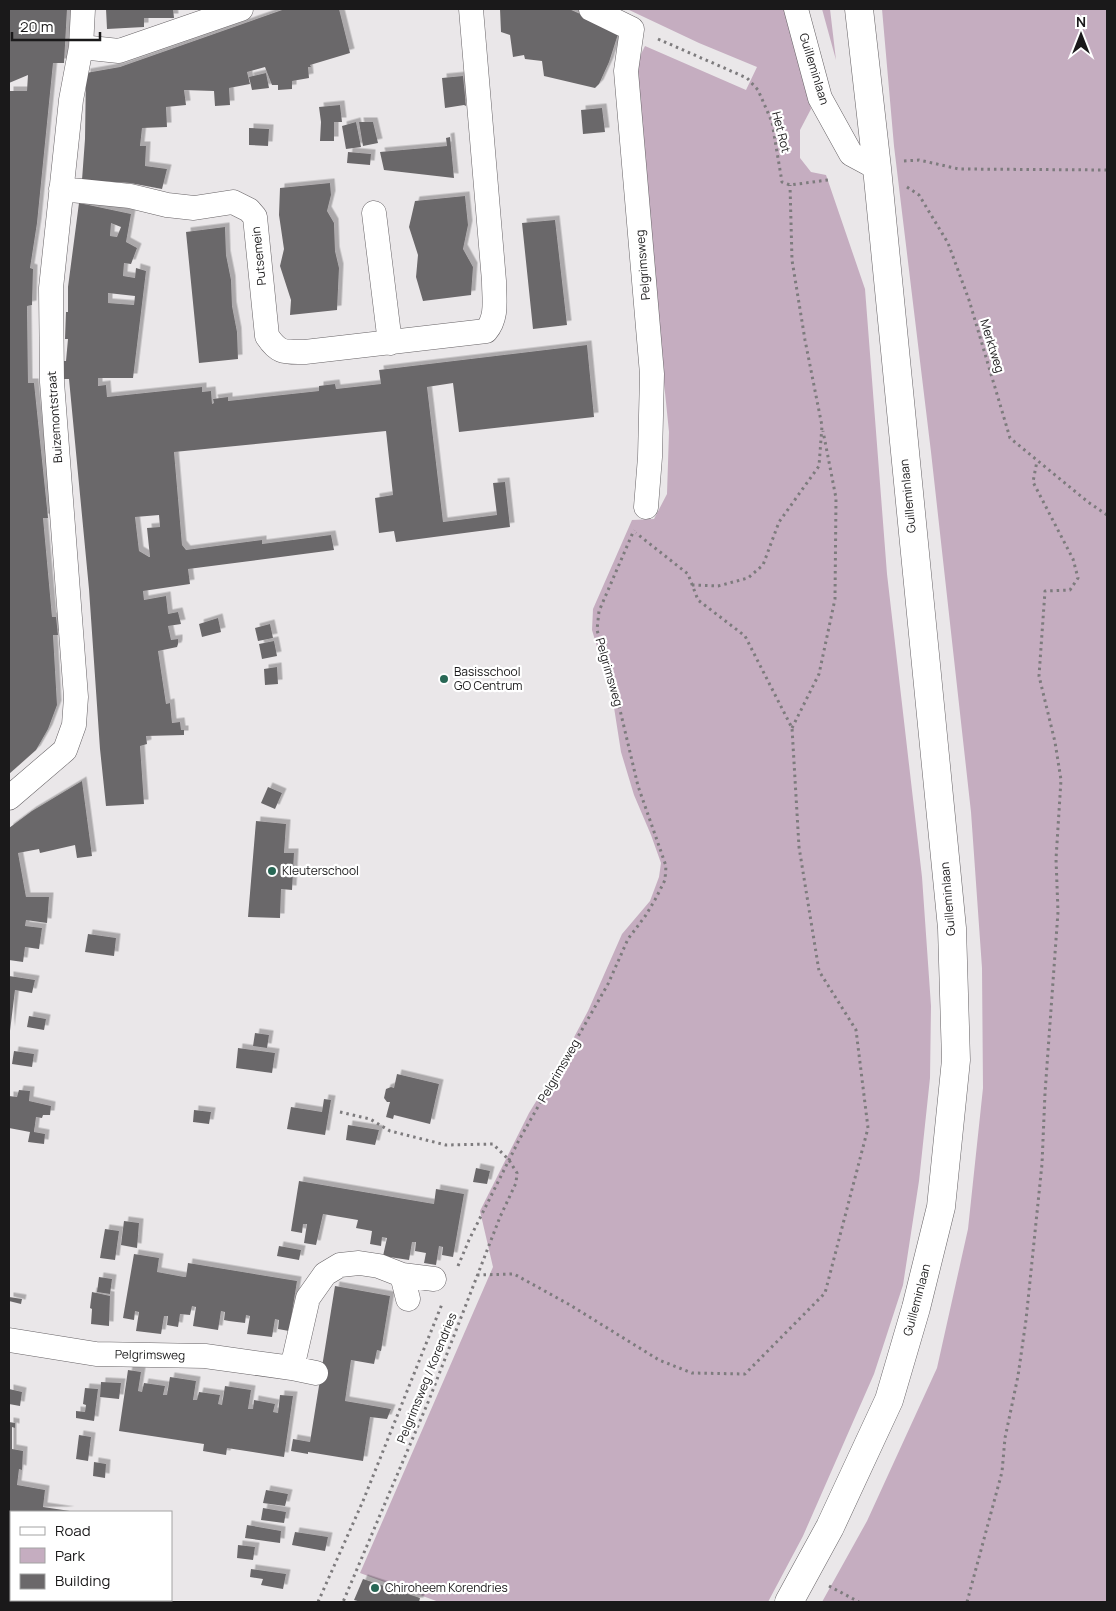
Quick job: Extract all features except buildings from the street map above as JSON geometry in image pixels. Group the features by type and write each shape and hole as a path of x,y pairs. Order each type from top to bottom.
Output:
{"main road":[{"name":"Guilleminlaan","path":"789,1602 830,1527 889,1400 916,1308 941,1207 956,1060 952,928 887,165 859,9"}],"street":[{"name":"Buizemontstraat","path":"9,798 65,750 74,725 76,697 52,382 51,288 71,100 81,47 83,9"},
{"path":"81,47 119,51 241,9"},
{"name":"Putsemein","path":"61,189 130,196 194,208 233,202 248,210 255,217 267,336 275,348 284,352 305,352 486,331 491,325 495,312 494,281 471,9"},
{"name":"Pelgrimsweg","path":"591,9 632,29 626,71 652,374 650,457 646,507"},
{"name":"Guilleminlaan","path":"796,9 820,98 850,154 887,165"},
{"path":"374,213 390,343"},
{"path":"292,1368 308,1298 325,1274 340,1265 359,1263 380,1266 402,1275 444,1285"},
{"path":"402,1275 408,1299"},
{"name":"Pelgrimsweg","path":"9,1340 96,1354 205,1356 316,1373"}],"path":[{"name":"Het Rot","path":"662,40 747,78 758,90 772,122 782,182 790,185"},
{"path":"887,165 919,160 959,169 1107,170"},
{"name":"Merktweg","path":"887,165 919,195 948,243 969,300 1010,438 1088,502 1107,515"},
{"path":"792,728 819,674 835,599 836,498 805,340 792,260 790,185 828,180"},
{"path":"692,585 718,586 748,578 763,565 779,522 819,466 822,426"},
{"path":"967,1602 1002,1472 1004,1438 1018,1376 1026,1320 1042,1164 1045,1093 1058,912 1056,859 1061,780 1055,742 1039,676 1042,614 1045,591 1070,590 1078,578 1073,559 1033,482 1037,461"},
{"name":"Pelgrimsweg","path":"318,1602 363,1501 444,1285 469,1240 519,1140 608,984 628,940 646,915 665,880 666,866 638,786 616,693 597,630 599,611 646,507"},
{"path":"477,1275 514,1274 570,1305 659,1360 692,1373 745,1374 825,1293 868,1128 856,1030 819,972 799,847 792,728 746,636 698,600 688,574 634,532"},
{"path":"340,1112 370,1119 390,1131 446,1146 493,1144 509,1160"},
{"name":"Pelgrimsweg / Korendries","path":"343,1602 429,1400 500,1217 516,1183 517,1173 509,1160"}],"green space":[{"path":"627,9 785,9 796,43 811,109 800,130 800,158 811,172 826,175 865,289 887,574 922,877 931,1006 930,1078 919,1181 903,1285 874,1374 803,1536 768,1602 439,1602 360,1573 493,1267 480,1211 529,1113 564,1056 588,1011 622,934 650,901 659,877 661,863 634,795 621,752 613,701 592,630 593,609 632,520 654,519 667,494 669,432 635,96 636,64 645,46 746,90 757,67 699,43"},
{"path":"822,9 830,9 836,60"},
{"path":"882,9 1107,9 1107,1602 822,1602 867,1521 937,1368 968,1229 983,1088 982,968 971,812 931,452 894,146"}],"place":[{"name":"Basisschool GO Centrum","path":"444,679"},
{"name":"Kleuterschool","path":"272,871"},
{"name":"Chiroheem Korendries","path":"375,1588"}]}
